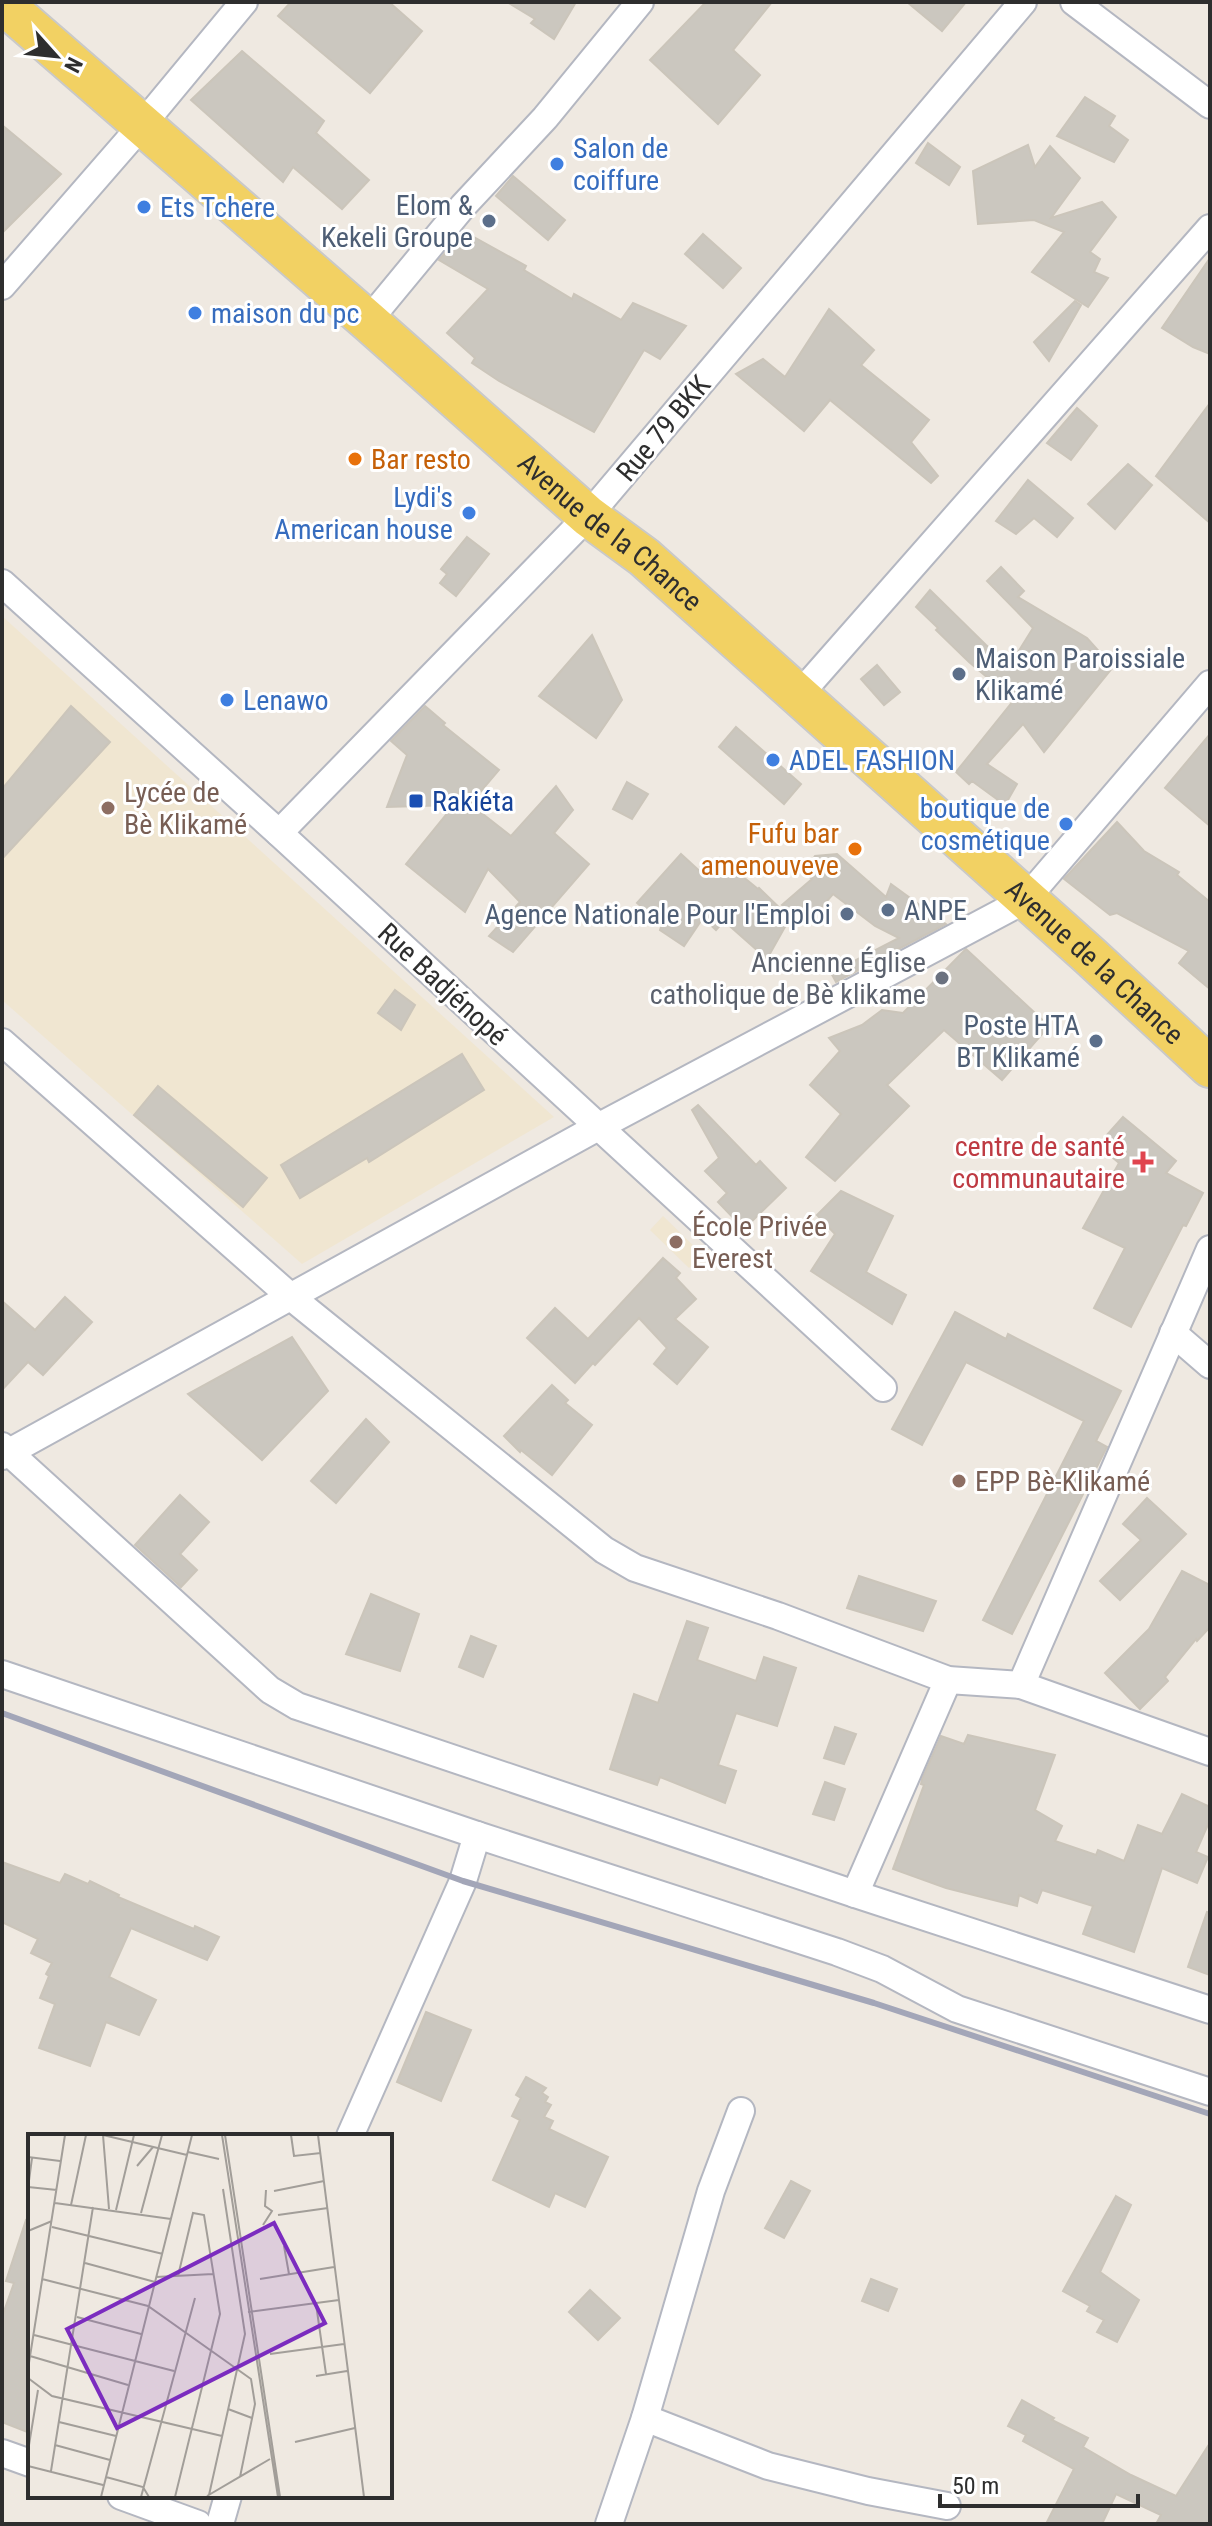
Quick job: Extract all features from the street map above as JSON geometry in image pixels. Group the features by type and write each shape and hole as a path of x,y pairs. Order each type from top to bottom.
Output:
{"main road":[{"name":"Avenue de la Chance","path":"2,3 588,516 644,557 1210,1067"}],"street":[{"path":"2,286 244,2"},
{"path":"368,321 463,206 545,118 640,2"},
{"name":"Rue 79 BKK","path":"279,833 588,516 1023,2"},
{"path":"1074,2 1210,105"},
{"path":"799,695 1210,228"},
{"name":"Rue Badjénopé","path":"2,583 883,1388"},
{"path":"1210,684 1025,900 598,1127 5,1451 259,1680 284,1699 855,1894 1210,2010"},
{"path":"2,1042 291,1297 620,1560 948,1680 1021,1685 1210,1752"},
{"path":"1021,1685 1210,1249"},
{"path":"1173,1333 1210,1365"},
{"path":"2,1674 477,1835 837,1952 882,1969 957,2009 1210,2092"},
{"path":"855,1894 948,1680"},
{"path":"351,2134 463,1881 477,1835"},
{"path":"609,2524 645,2418 711,2191 741,2111"},
{"path":"645,2418 768,2466 868,2491 947,2506"},
{"path":"2,2453 28,2462"},
{"path":"126,2498 198,2524"},
{"path":"220,2524 227,2498"}],"shaded area":[{"name":"Lycée de Bè Klikamé","path":"2,616 554,1117 302,1264 2,1000"},
{"name":"École Privée Everest","path":"663,1216 702,1254 689,1268 650,1230"}],"building":[{"path":"291,2 389,2 422,31 370,93 278,16"},
{"path":"507,2 576,2 554,39 531,23 535,19"},
{"path":"706,2 772,2 733,50 760,75 718,124 650,60"},
{"path":"907,2 966,2 942,31"},
{"path":"242,51 324,121 316,133 369,180 342,209 293,167 283,182 191,100"},
{"path":"1085,97 1115,116 1109,126 1128,140 1114,162 1057,136"},
{"path":"2,125 61,174 2,233"},
{"path":"928,143 960,167 949,185 916,163"},
{"path":"1028,145 1035,167 1050,146 1080,178 1051,218 1102,202 1116,217 1090,252 1100,259 1094,272 1108,278 1088,307 1032,272 1064,232 1034,220 978,224 973,171"},
{"path":"513,176 565,220 548,240 496,196"},
{"path":"463,231 526,266 524,270 572,299 574,294 621,320 633,303 686,326 660,359 644,350 594,432 472,363 475,358 447,333 488,289 439,260"},
{"path":"703,234 741,268 723,288 685,254"},
{"path":"1210,258 1210,354 1162,328"},
{"path":"1075,301 1081,305 1049,361 1034,342"},
{"path":"829,309 874,350 861,365 929,420 911,442 938,476 931,483 830,400 804,431 736,374 763,359 785,377"},
{"path":"1210,403 1210,523 1156,476"},
{"path":"1077,408 1097,426 1071,460 1047,443"},
{"path":"1128,464 1152,485 1115,529 1088,504"},
{"path":"1028,480 1073,518 1057,537 1034,518 1016,534 996,521"},
{"path":"467,537 489,554 456,596 440,583 447,574 441,569"},
{"path":"1001,567 1024,591 1018,597 1087,638 1113,667 1044,752 1023,724 987,764 1017,784 1005,805 972,781 969,784 956,772 1014,700 969,662 916,607 930,590 1010,665 1033,628 987,581"},
{"path":"592,635 622,700 596,738 539,696"},
{"path":"877,665 900,692 884,705 861,679"},
{"path":"71,706 110,742 2,859 2,789"},
{"path":"425,706 445,723 443,725 499,770 470,804 511,836 556,786 573,810 554,833 589,864 513,952 489,936 520,902 488,869 465,912 406,864 454,805 387,807 407,755 391,741"},
{"path":"736,727 801,784 784,804 719,747"},
{"path":"1210,734 1210,826 1165,788"},
{"path":"627,782 648,794 632,819 613,809"},
{"path":"1117,822 1144,851 1179,872 1177,875 1210,902 1210,989 1179,963 1189,951 1117,913 1110,915 1064,879"},
{"path":"681,854 705,876 720,858 759,888 790,918 767,959 724,921 716,930 703,918 684,946 660,930 662,924 637,903"},
{"path":"837,854 886,897 891,884 946,924 836,982 831,973 899,938 875,926 833,894 807,924 782,905 812,879 804,872 815,856"},
{"path":"966,949 1049,1026 1002,1080 944,1030 887,1085 909,1106 835,1181 806,1157 841,1114 810,1085 840,1051 829,1038 862,1025 882,1010 903,1013"},
{"path":"395,990 415,1005 401,1030 378,1013"},
{"path":"462,1054 484,1090 369,1162 367,1158 300,1198 281,1165"},
{"path":"158,1086 267,1178 243,1207 134,1115"},
{"path":"698,1105 756,1165 760,1161 786,1188 744,1229 718,1202 727,1193 705,1171 719,1158 692,1110"},
{"path":"1123,1117 1176,1161 1166,1173 1203,1193 1186,1226 1183,1225 1131,1327 1094,1308 1125,1248 1083,1228 1119,1163 1098,1145"},
{"path":"841,1191 893,1216 866,1272 906,1295 892,1324 811,1271 835,1234 817,1215"},
{"path":"663,1258 680,1273 676,1278 696,1299 675,1319 708,1347 677,1384 654,1364 667,1348 639,1318 575,1383 527,1338 555,1308 588,1339"},
{"path":"65,1297 92,1322 43,1375 28,1362 2,1390 2,1301 35,1330"},
{"path":"955,1312 1006,1339 1008,1334 1121,1391 1096,1441 1107,1447 1012,1634 983,1620 1084,1421 966,1362 922,1445 892,1429"},
{"path":"292,1337 328,1391 262,1460 188,1394"},
{"path":"552,1385 568,1400 565,1403 592,1425 552,1475 504,1436"},
{"path":"366,1419 389,1442 336,1503 311,1481"},
{"path":"180,1495 209,1522 180,1554 197,1570 181,1587 135,1545"},
{"path":"1147,1498 1186,1534 1120,1600 1100,1581 1141,1540 1123,1524"},
{"path":"1182,1571 1210,1585 1210,1627 1165,1677 1168,1681 1140,1709 1105,1673 1149,1629"},
{"path":"859,1576 936,1601 923,1631 847,1608"},
{"path":"371,1594 419,1614 400,1671 346,1654"},
{"path":"687,1621 708,1628 697,1660 756,1681 764,1657 796,1668 777,1726 736,1713 718,1765 736,1771 725,1803 660,1777 657,1785 610,1769 634,1694 658,1703"},
{"path":"471,1636 496,1646 483,1677 459,1667"},
{"path":"835,1727 856,1734 844,1764 824,1758"},
{"path":"968,1735 1055,1755 1035,1810 1062,1826 1055,1841 1096,1855 1098,1850 1124,1861 1138,1825 1162,1834 1182,1794 1210,1807 1210,1820 1196,1852 1208,1857 1197,1883 1162,1868 1134,1952 1083,1934 1093,1906 1042,1890 1037,1903 1019,1895 1017,1906 946,1888 893,1869 924,1785 921,1784 922,1779 941,1736 964,1744"},
{"path":"825,1782 845,1789 834,1820 813,1814"},
{"path":"2,1862 60,1883 65,1874 88,1884 90,1881 118,1897 219,1937 207,1960 131,1928 109,1977 156,2000 139,2035 106,2022 90,2066 39,2048 55,2004 40,1998 52,1963 31,1953 38,1939 2,1922"},
{"path":"1207,1912 1210,1913 1210,1975 1188,1967"},
{"path":"426,2012 471,2030 441,2101 397,2082"},
{"path":"526,2077 546,2088 542,2093 548,2097 545,2102 551,2105 544,2117 553,2121 549,2129 608,2157 585,2207 555,2193 549,2207 493,2180 520,2120 512,2116 521,2098 516,2095"},
{"path":"791,2181 810,2191 784,2238 765,2228"},
{"path":"1116,2196 1131,2205 1100,2272 1139,2300 1117,2342 1097,2332 1104,2320 1087,2311 1090,2306 1063,2291"},
{"path":"28,2220 28,2432 2,2422 2,2317 14,2283 6,2281"},
{"path":"871,2279 897,2289 888,2311 862,2301"},
{"path":"590,2290 620,2318 598,2340 569,2312"},
{"path":"1022,2400 1088,2438 1083,2447 1176,2496 1210,2443 1210,2524 1156,2524 1161,2515 1116,2494 1102,2524 1046,2524 1074,2469 1023,2441 1026,2435 1008,2426"}],"railway":[{"path":"2,1713 463,1881 874,2003 1210,2114"}],"place":[{"name":"Salon de coiffure","path":"557,164"},
{"name":"Ets Tchere","path":"144,207"},
{"name":"Elom & Kekeli Groupe","path":"489,221"},
{"name":"maison du pc","path":"195,313"},
{"name":"Bar resto","path":"355,459"},
{"name":"Lydi's American house","path":"469,513"},
{"name":"Maison Paroissiale Klikamé","path":"959,674"},
{"name":"Lenawo","path":"227,700"},
{"name":"ADEL FASHION","path":"773,760"},
{"name":"Rakiéta","path":"416,801"},
{"name":"Lycée de Bè Klikamé","path":"108,808"},
{"name":"boutique de cosmétique","path":"1066,824"},
{"name":"Fufu bar amenouveve","path":"855,849"},
{"name":"ANPE","path":"888,910"},
{"name":"Agence Nationale Pour l'Emploi","path":"847,914"},
{"name":"Ancienne Église catholique de Bè klikame","path":"942,978"},
{"name":"Poste HTA BT Klikamé","path":"1096,1041"},
{"name":"centre de santé communautaire","path":"1143,1162"},
{"name":"École Privée Everest","path":"676,1242"},
{"name":"EPP Bè-Klikamé","path":"959,1481"}]}
